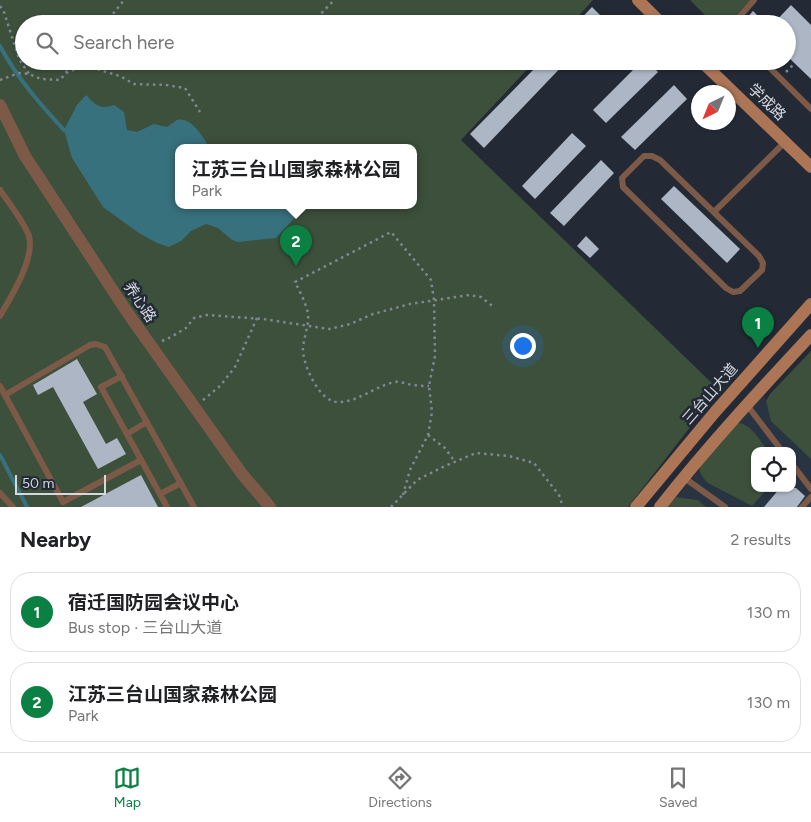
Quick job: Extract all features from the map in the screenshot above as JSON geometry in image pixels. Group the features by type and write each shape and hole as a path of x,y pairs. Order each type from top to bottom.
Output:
{"main road":[{"path":"638,0 653,15"},
{"name":"学成路","path":"710,70 811,167"},
{"name":"三台山大道","path":"636,507 715,412 811,304"},
{"path":"660,507 683,477 811,335"}],"street":[{"name":"养心路","path":"0,106 25,156 126,312 242,474 270,507"}],"lane":[{"path":"741,15 754,0"},
{"path":"772,70 811,108"},
{"path":"714,212 785,142"},
{"path":"644,156 652,156 660,160 714,212 759,256 763,263 762,270 740,291 733,292 726,288 629,194 623,187 622,178 644,156"},
{"path":"0,190 24,227 30,246 25,267 0,316"},
{"path":"5,395 90,345 96,344 105,347 194,507"},
{"path":"122,376 101,386 167,507"},
{"path":"0,386 63,502 141,460"},
{"path":"747,405 779,447"},
{"path":"127,434 147,422"},
{"path":"796,469 811,489"},
{"path":"683,477 725,507"},
{"path":"160,494 181,483"},
{"path":"0,493 13,507"},
{"path":"802,507 811,497"}],"path":[{"path":"112,15 124,0"},
{"path":"320,15 334,0"},
{"path":"0,6 4,12 15,46"},
{"path":"26,70 29,74"},
{"path":"0,80 19,73 29,74 41,79 60,80 68,70"},
{"path":"66,73 74,70"},
{"path":"100,70 120,76 134,84 166,85 185,88 200,112"},
{"path":"403,495 410,470 428,435 432,412 429,386 436,356 434,300 430,280 391,232 294,282 303,298 308,313 308,326 302,350 307,369 323,396 334,402 349,402 383,386 397,382 429,386"},
{"path":"150,345 171,337 186,328 194,318 207,316 258,318 329,329 410,304 469,295 481,297 495,308"},
{"path":"194,407 220,386 235,367 258,318"},
{"path":"428,435 445,448 455,462"},
{"path":"391,507 418,480 476,453 509,456 534,463 559,495 563,507"}],"shaded area":[{"path":"764,394 771,421 811,442 811,507 706,507 698,500 676,497"}],"green space":[{"path":"0,0 593,0 579,15 15,15 15,70 527,70 461,140 719,390 628,507 0,507"},
{"path":"690,0 750,0 736,15 705,15"},
{"path":"811,351 811,459 771,421 766,401 770,394"},
{"path":"734,424 744,424 752,430 765,447 751,447 751,492 764,492 752,506 708,483 700,470 699,464"},
{"path":"676,497 698,500 706,507 667,507"}],"water":[{"path":"86,95 98,106 114,105 124,112 127,130 137,132 154,124 167,127 177,120 187,121 196,128 207,144 175,144 175,209 301,209 300,212 276,238 238,242 232,240 218,228 206,224 191,231 181,241 169,247 157,243 139,233 103,207 72,158 64,130 77,105"}],"building":[{"path":"791,5 811,25 811,79 796,65 796,15 782,15"},
{"path":"592,7 600,15 584,15"},
{"path":"533,70 558,70 484,148 470,134"},
{"path":"633,70 656,70 658,72 606,123 593,110"},
{"path":"674,85 687,99 635,150 621,137"},
{"path":"572,133 586,146 535,199 522,186"},
{"path":"601,160 614,173 564,226 550,213"},
{"path":"674,186 740,249 727,263 661,199"},
{"path":"586,236 599,249 590,258 577,246"},
{"path":"77,359 97,394 83,402 106,444 117,438 126,454 98,469 53,387 38,395 33,385"},
{"path":"141,475 158,507 81,507"},
{"path":"796,488 805,496 797,507 764,507 777,492 796,492"}],"waterway":[{"path":"0,46 21,80 64,130"},
{"path":"0,455 27,507"}],"place":[{"name":"江苏三台山国家森林公园","path":"296,266"},
{"name":"宿迁国防园会议中心","path":"758,348"}]}
